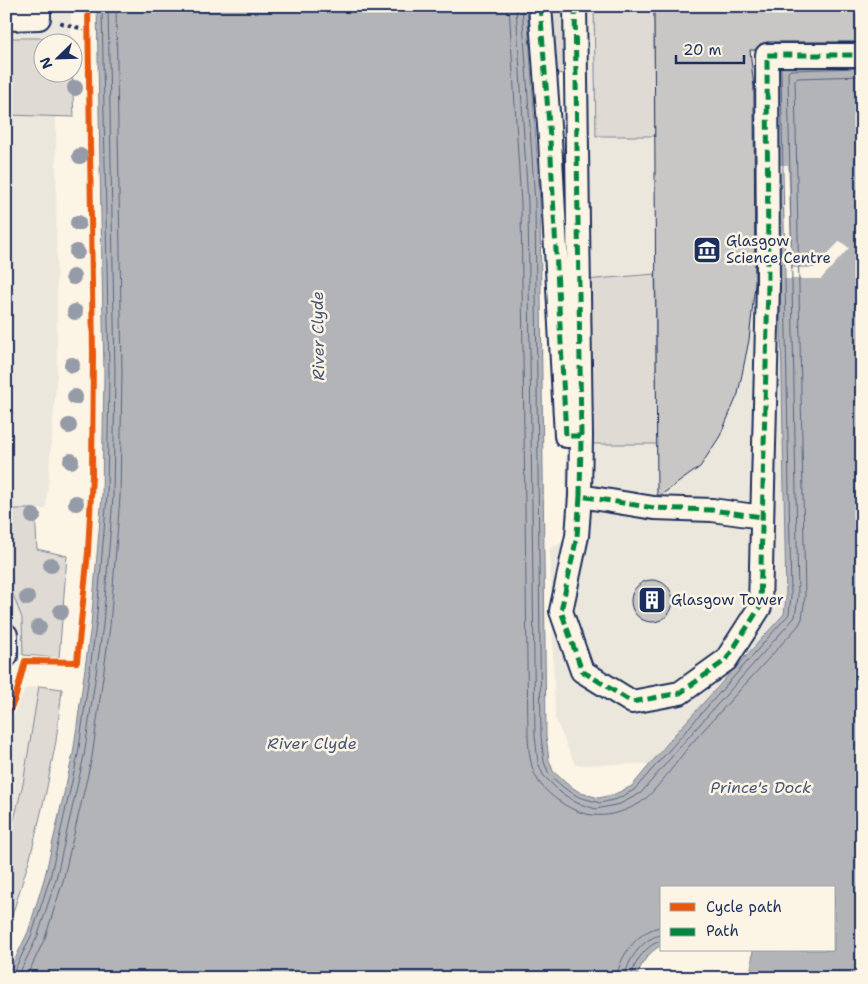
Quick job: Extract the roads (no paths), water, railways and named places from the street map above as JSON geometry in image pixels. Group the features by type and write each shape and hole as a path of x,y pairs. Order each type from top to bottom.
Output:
{"street":[{"path":"540,6 550,140 566,436 581,436"},
{"path":"575,6 581,436 580,496 577,536 561,611 582,671 632,702 680,694 726,660 760,607 768,284 767,55 862,55"},
{"path":"6,19 39,12"},
{"path":"580,496 654,508 712,510 762,517"},
{"path":"6,635 6,656"}],"water":[{"name":"River Clyde","path":"97,6 527,6 540,203 546,736 549,760 553,771 567,784 581,793 599,798 615,794 632,786 676,733 784,614 786,598 776,60 862,57 862,978 750,978 753,952 836,952 836,886 660,886 660,946 646,959 636,978 6,978 28,932 45,876 73,754 91,625 102,496 104,373"}],"place":[{"name":"Glasgow Science Centre","path":"707,250"},
{"name":"Glasgow Tower","path":"652,600"}],"water label":[{"name":"Prince's Dock","path":"761,787"}]}
